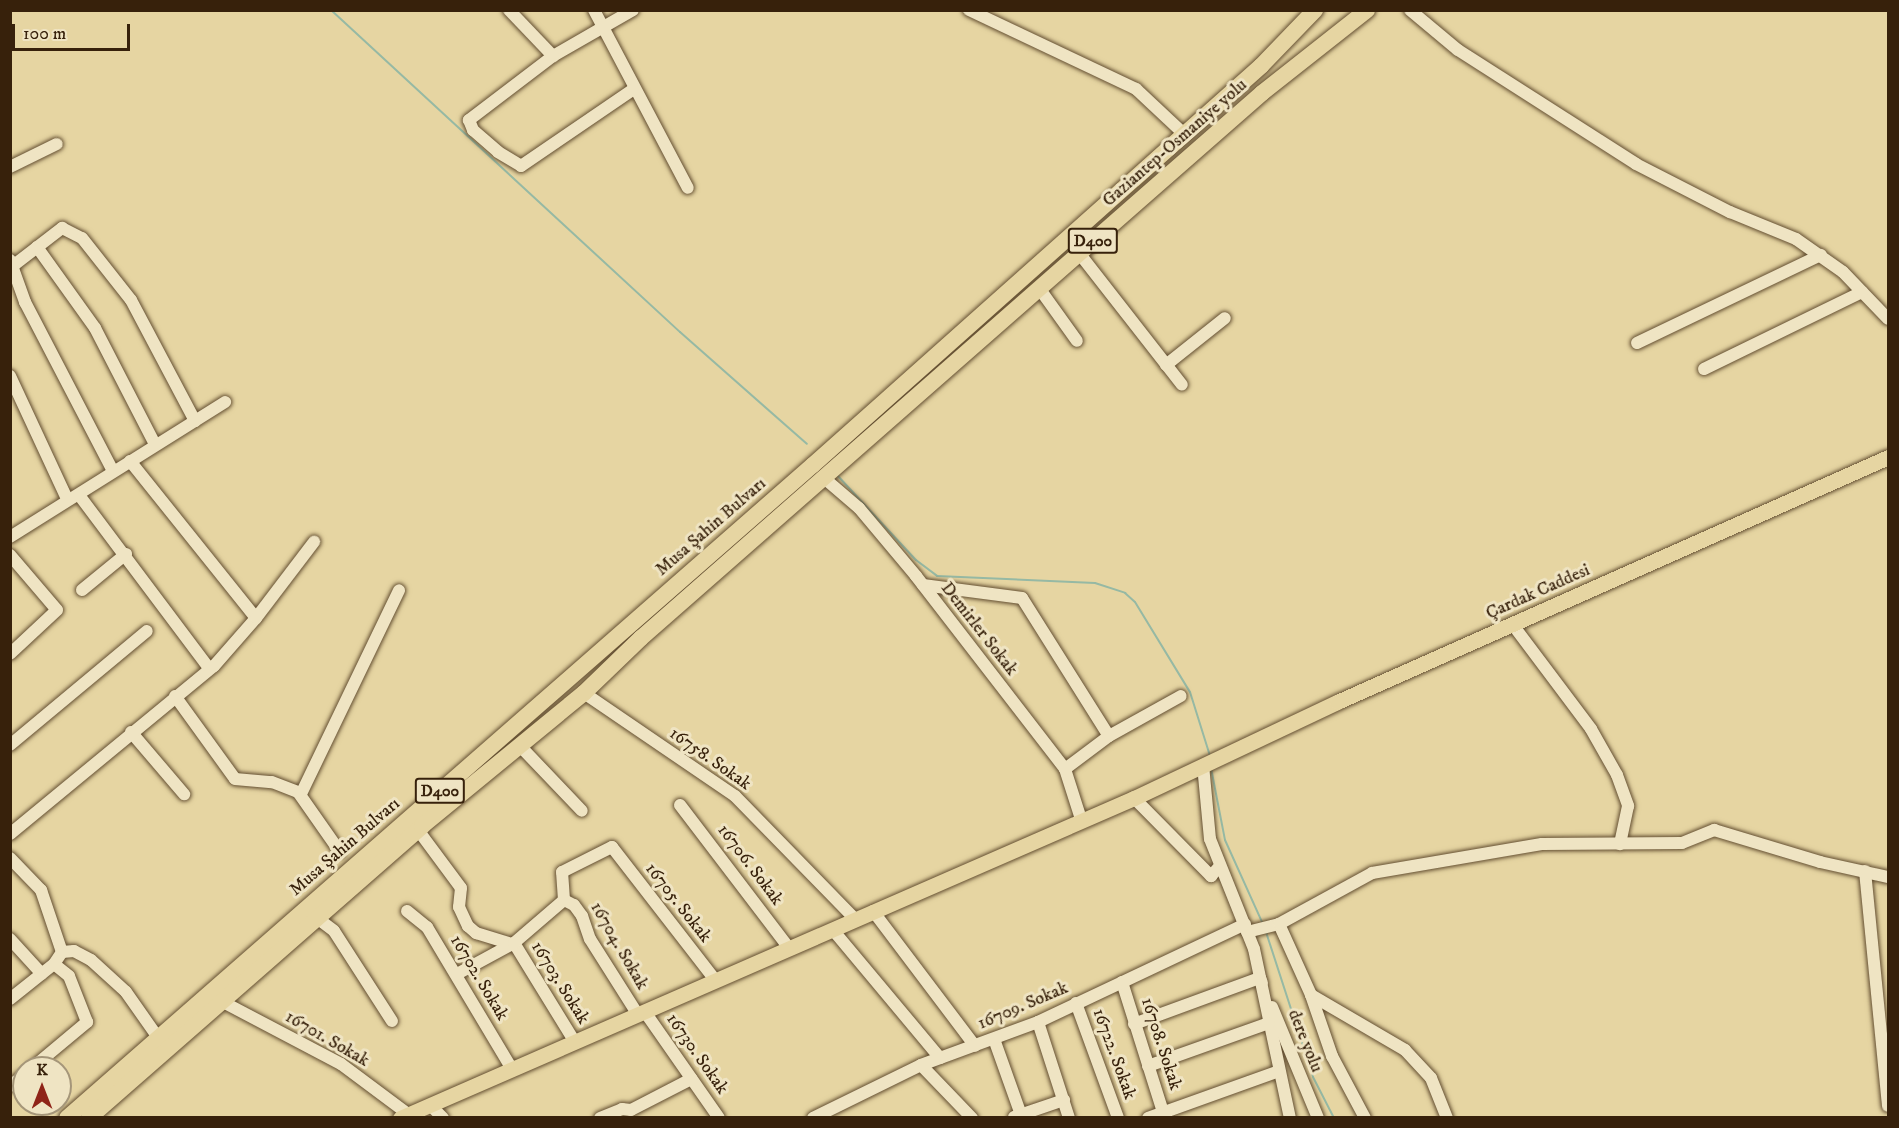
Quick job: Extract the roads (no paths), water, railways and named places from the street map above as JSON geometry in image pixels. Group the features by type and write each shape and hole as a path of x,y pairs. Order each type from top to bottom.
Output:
{"highway":[{"name":"Gaziantep-Osmaniye yolu","path":"819,471 1183,133 1261,66 1315,10"},
{"name":"Gaziantep-Osmaniye yolu","path":"819,471 1039,288 1262,93 1366,11"},
{"name":"Musa Şahin Bulvarı","path":"89,1118 418,830 584,693 819,471"},
{"name":"Musa Şahin Bulvarı","path":"67,1118 819,471"},
{"path":"92,1097 107,1076 154,1043"}],"main road":[{"name":"Çardak Caddesi","path":"404,1116 833,930 1081,819 1134,798 1235,749 1888,457"}],"street":[{"path":"509,10 553,56"},
{"path":"594,10 688,188"},
{"path":"633,10 553,56 469,120 473,130 511,163 521,166 535,160 634,89"},
{"path":"969,10 1136,89 1183,133"},
{"path":"1410,10 1458,50 1636,164 1730,212 1796,239 1821,255 1888,319"},
{"path":"10,167 57,144"},
{"path":"113,471 26,302 12,263 68,228 89,245 131,300 195,421"},
{"path":"37,247 95,328 155,444"},
{"path":"1079,253 1182,385"},
{"path":"1637,343 1821,255"},
{"path":"1039,288 1077,341"},
{"path":"1704,369 1862,292"},
{"path":"1166,365 1225,318"},
{"path":"10,376 73,497 126,554 208,668"},
{"path":"10,537 225,402"},
{"path":"130,461 256,618"},
{"name":"Demirler Sokak","path":"819,471 859,508 923,585 1065,769 1081,819"},
{"path":"10,834 208,668 256,618 314,542"},
{"path":"82,590 126,554"},
{"path":"10,654 57,610 13,564"},
{"path":"923,585 1022,598 1109,736"},
{"path":"301,794 399,590"},
{"path":"1513,625 1591,729 1617,775 1628,806 1620,844"},
{"path":"10,745 147,631"},
{"name":"16758. Sokak","path":"584,693 735,796 855,919"},
{"path":"175,696 242,781 282,784 301,794 340,852"},
{"path":"1065,769 1109,736 1181,696"},
{"path":"131,732 184,794"},
{"path":"521,747 582,811"},
{"path":"1205,763 1206,817 1220,867 1250,928 1290,1118"},
{"path":"1134,798 1210,876 1220,867"},
{"name":"16706. Sokak","path":"681,805 789,948"},
{"path":"418,830 461,888 459,907 468,926 476,933 512,943"},
{"name":"16709. Sokak","path":"813,1118 921,1065 1038,1022 1122,981 1250,928 1276,924 1372,873 1519,846 1682,843 1714,830 1820,862 1888,877"},
{"name":"16705. Sokak","path":"564,900 562,872 612,847 715,980"},
{"path":"10,858 41,890 62,952"},
{"path":"1865,871 1888,1106"},
{"path":"457,974 512,943 564,900"},
{"name":"16704. Sokak","path":"564,900 574,905 582,916 590,939 642,1013"},
{"name":"16702. Sokak","path":"407,911 427,927 512,1069"},
{"path":"873,911 975,1046"},
{"path":"317,918 334,932 392,1021"},
{"path":"1276,924 1311,995 1332,1056 1365,1118"},
{"path":"833,930 940,1058"},
{"path":"10,939 42,974"},
{"name":"16703. Sokak","path":"512,943 575,1042"},
{"path":"62,952 74,951 91,960 126,992 154,1043"},
{"path":"10,999 54,964 62,952"},
{"path":"46,1056 87,1022 69,976 54,964"},
{"path":"1134,1024 1260,978"},
{"name":"dere yolu","path":"1260,978 1318,1118"},
{"name":"16708. Sokak","path":"1122,981 1165,1115"},
{"path":"1311,995 1405,1050 1431,1078 1447,1118"},
{"name":"16701. Sokak","path":"223,1002 341,1064 404,1116"},
{"name":"16722. Sokak","path":"1076,1003 1118,1118"},
{"name":"16730. Sokak","path":"642,1013 719,1118"},
{"path":"1038,1022 1069,1118"},
{"path":"1148,1066 1269,1023"},
{"path":"993,1039 1017,1116 1064,1100"},
{"path":"921,1065 972,1118"},
{"path":"1148,1118 1165,1115 1279,1071"},
{"path":"600,1118 622,1109 631,1110 691,1079"},
{"path":"431,1106 443,1118"}],"waterway":[{"path":"331,10 680,332 807,444"},
{"path":"837,475 916,560 937,576 1095,583 1125,593 1135,602 1190,692 1210,756"},
{"path":"1211,768 1225,840 1263,924"},
{"path":"1266,932 1313,1077 1334,1118"}]}
